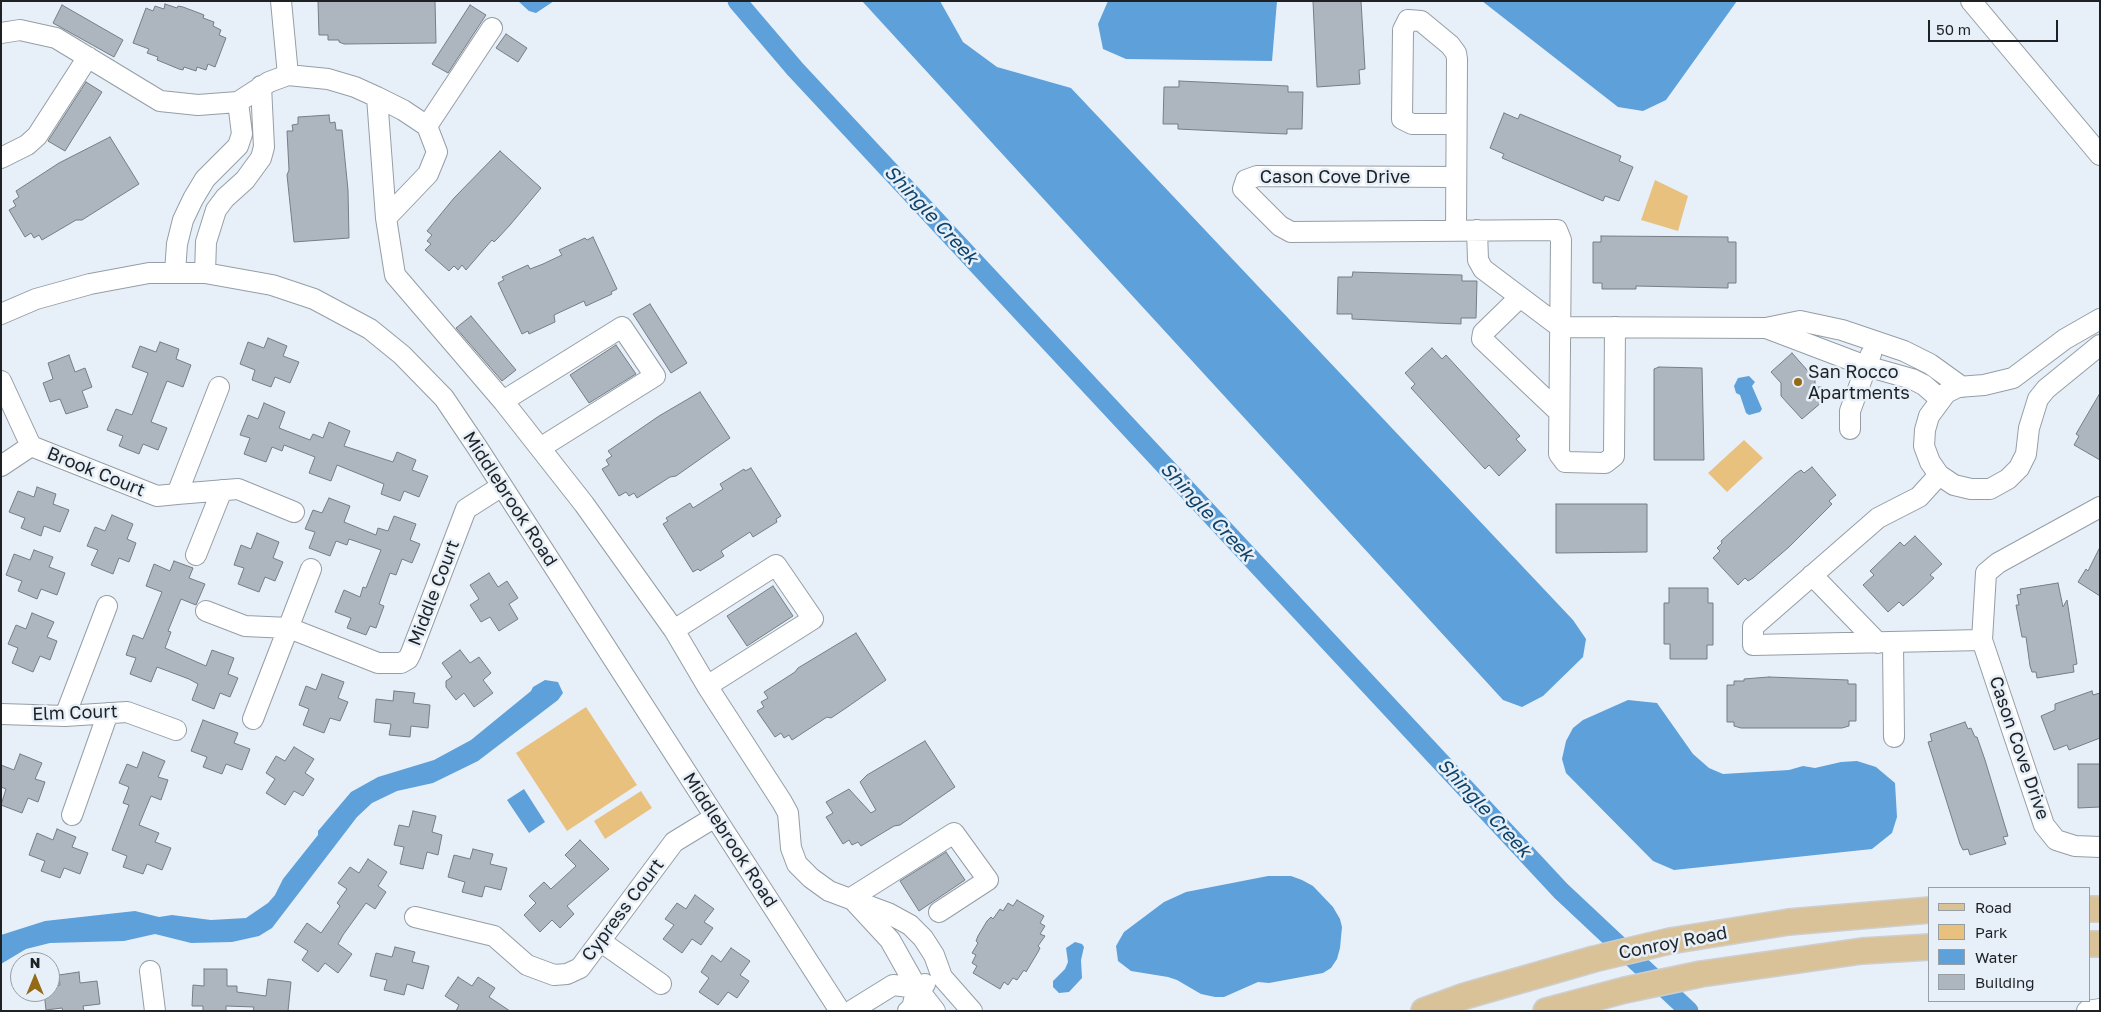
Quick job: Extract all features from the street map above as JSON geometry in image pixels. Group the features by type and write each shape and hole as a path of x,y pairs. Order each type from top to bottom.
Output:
{"main road":[{"name":"Conroy Road","path":"1424,1011 1465,996 1594,959 1670,941 1789,922 1928,910"},
{"name":"Conroy Road","path":"1546,1011 1625,990 1701,974 1862,950 1928,947"}],"street":[{"path":"281,1 288,75"},
{"path":"1971,1 2100,155"},
{"path":"1456,124 1412,124 1402,119 1403,30 1408,20 1421,21 1450,45 1456,53 1456,124 1456,230"},
{"path":"427,126 492,28"},
{"path":"1,33 20,30 45,34 160,101 198,105 238,102 261,86 288,75 328,79 355,87 377,97 403,110 427,126 436,152 434,163 428,174 386,218"},
{"path":"1,158 27,145 37,136 88,58"},
{"path":"205,274 206,242 216,210 225,198 245,180 261,158 264,148 261,86"},
{"path":"377,97 386,218 395,276 503,401 605,530 674,630 707,686 788,813 791,848 797,864 820,886 888,913 910,925 923,938 934,955 942,977 972,1011"},
{"path":"175,272 179,236 183,220 193,199 205,179 238,146 242,134 238,102"},
{"path":"238,146 261,158"},
{"name":"Cason Cove Drive","path":"1456,176 1257,176 1246,180 1243,186 1244,191 1288,232 1552,229 1559,233 1559,454 1562,461 1605,463 1612,459 1614,454 1615,327"},
{"path":"1477,230 1478,260 1481,267 1560,327 1766,328 1800,321 1876,340 1904,350 1930,364 1962,387"},
{"name":"Middlebrook Road","path":"1,314 73,287 140,275 175,272 205,274 272,285 314,299 370,329 402,355 444,398 840,1011"},
{"path":"1520,297 1483,333 1482,339 1559,412"},
{"path":"2100,319 2065,339 2013,378 1962,387 1946,393 1929,416 1925,430 1924,446 1930,462 1939,475 1954,485 1971,489 1990,489 2008,479 2019,468 2026,454 2029,428 2038,400 2046,389 2100,345"},
{"path":"503,401 622,327 654,376 540,448"},
{"path":"1766,328 1866,366 1912,379 1924,385 1940,399"},
{"path":"1850,429 1850,411 1876,340"},
{"name":"Brook Court","path":"1,381 31,446 157,496 238,489 294,512"},
{"path":"177,494 218,387"},
{"path":"1,466 31,446"},
{"path":"1939,475 1919,497 1878,518 1753,627 1753,645 1982,640"},
{"name":"Middle Court","path":"206,611 245,626 289,628 378,663 401,663 408,659 466,509 502,486"},
{"path":"196,555 222,490"},
{"name":"Cason Cove Drive","path":"2100,507 1998,562 1986,573 1983,590 1982,640 2044,824 2056,840 2075,846 2100,847"},
{"path":"674,630 776,565 813,619 707,686"},
{"path":"253,719 311,569"},
{"path":"1812,575 1886,643 1894,736"},
{"path":"65,716 107,606"},
{"name":"Elm Court","path":"1,714 65,716 127,712 176,730"},
{"path":"72,815 108,713"},
{"name":"Cypress Court","path":"415,917 494,936 527,966 554,975 567,974 580,968 674,842 715,816"},
{"path":"852,898 954,833 988,880 939,912"},
{"path":"852,898 890,940 917,988 935,1011"},
{"path":"600,941 661,984"},
{"path":"150,971 154,1011"},
{"path":"851,1011 893,985 917,988 942,977"},
{"path":"908,1011 912,1008 917,988"},
{"path":"2087,1011 2100,1009"}],"green space":[{"path":"1655,180 1688,196 1678,231 1641,220"},
{"path":"1744,440 1763,458 1727,492 1708,473"},
{"path":"586,707 637,785 567,831 516,753"},
{"path":"641,791 652,808 605,839 594,821"}],"water":[{"path":"518,1 554,1 536,13 529,11"},
{"path":"862,1 940,1 963,42 997,67 1071,88 1573,620 1586,639 1583,657 1543,696 1522,707 1503,700"},
{"path":"1108,1 1277,1 1272,61 1126,59 1103,49 1098,24"},
{"path":"1482,1 1737,1 1666,100 1643,111 1618,107"},
{"path":"1749,376 1755,382 1752,386 1762,409 1760,412 1749,415 1746,413 1740,395 1736,393 1734,386 1738,378"},
{"path":"545,680 558,682 563,693 558,700 478,761 433,783 397,791 372,803 357,817 272,928 259,936 232,942 191,943 155,934 124,941 50,943 21,952 10,952 10,959 1,964 1,935 45,921 135,911 159,917 172,915 211,920 246,918 268,903 275,895 283,879 318,835 318,831 351,792 378,777 434,760 471,740 531,691 533,687"},
{"path":"1628,700 1657,703 1693,754 1709,768 1723,774 1789,770 1803,766 1815,768 1841,762 1857,761 1876,767 1895,783 1897,817 1892,833 1872,849 1674,870 1653,861 1566,773 1562,759 1566,741 1573,728 1583,720"},
{"path":"524,789 545,822 529,833 507,800"},
{"path":"1268,876 1291,876 1313,886 1333,907 1340,919 1342,927 1337,959 1331,968 1323,973 1269,983 1258,982 1224,997 1215,997 1201,994 1168,977 1131,971 1118,961 1116,946 1124,932 1164,902 1186,892"},
{"path":"1075,942 1082,944 1084,947 1081,960 1082,978 1069,992 1059,993 1053,987 1053,981 1065,969 1068,962 1066,948"}],"building":[{"path":"318,1 435,1 436,43 344,44 339,42 339,40 328,40 328,35 319,35"},
{"path":"1313,1 1361,1 1365,69 1359,70 1360,84 1317,87"},
{"path":"165,4 177,8 178,6 183,7 204,15 203,18 214,22 213,26 221,30 219,35 226,38 215,67 208,64 206,70 197,67 196,71 184,67 183,70 179,69 157,60 158,57 147,53 149,49 133,43 146,8 153,11 155,6 164,9"},
{"path":"62,5 123,40 114,57 53,23"},
{"path":"470,5 486,15 448,73 432,64"},
{"path":"506,34 527,48 518,62 496,48"},
{"path":"1179,81 1288,86 1288,92 1303,92 1302,129 1287,129 1287,134 1178,129 1178,124 1163,124 1164,87 1179,87"},
{"path":"86,82 102,92 65,151 48,141"},
{"path":"1504,113 1518,119 1520,114 1621,156 1619,161 1633,167 1619,201 1605,196 1603,201 1502,158 1504,154 1490,148"},
{"path":"329,115 330,123 335,122 336,130 342,130 348,190 349,238 294,242 287,175 289,170 287,131 293,131 292,125 298,124 298,117"},
{"path":"110,137 139,184 82,220 76,220 42,240 39,235 34,238 31,233 25,237 9,210 16,206 13,201 19,197 16,191 59,163"},
{"path":"500,151 541,188 510,225 494,242 492,240 466,270 462,265 458,270 454,266 449,271 425,250 431,244 427,241 432,235 427,231 454,198"},
{"path":"1601,236 1728,237 1728,242 1736,242 1736,283 1728,283 1728,288 1636,286 1636,289 1602,289 1602,283 1593,283 1593,242 1601,242"},
{"path":"593,237 617,289 611,292 612,294 586,306 584,301 554,315 555,322 529,334 528,331 522,334 498,283 504,280 502,277 528,265 530,269 543,264 562,255 559,250 585,238 587,240"},
{"path":"1353,272 1462,275 1462,281 1477,281 1476,318 1461,318 1461,324 1352,319 1352,314 1337,314 1338,277 1352,277"},
{"path":"650,304 687,363 671,373 633,314"},
{"path":"471,316 516,370 502,381 456,328"},
{"path":"268,338 287,346 283,356 299,362 290,383 275,377 271,387 252,380 255,370 240,364 248,342 264,348"},
{"path":"160,342 179,349 176,359 191,365 183,387 167,381 163,391 151,422 167,428 158,450 143,444 139,454 119,446 123,436 107,430 116,409 132,415 136,405 148,373 132,367 140,346 156,352"},
{"path":"616,345 636,374 589,403 570,375"},
{"path":"1432,348 1442,359 1446,355 1520,436 1516,439 1526,450 1499,476 1489,465 1485,469 1411,388 1415,384 1405,373"},
{"name":"San Rocco Apartments","path":"1792,353 1815,379 1815,387 1822,387 1822,402 1802,419 1781,396 1781,383 1771,372"},
{"path":"69,355 75,372 85,368 92,387 82,391 88,407 66,414 60,399 50,402 43,383 53,379 48,363"},
{"path":"1659,367 1702,368 1704,460 1654,460 1654,369"},
{"path":"700,392 730,438 676,476 670,477 637,498 634,493 629,496 626,492 619,496 602,469 609,465 606,460 612,456 608,451 659,416"},
{"path":"2100,393 2100,460 2074,445 2079,436 2076,434"},
{"path":"264,403 285,412 279,428 310,440 313,434 323,438 329,422 350,431 344,446 393,462 397,452 416,460 412,470 428,476 419,497 404,491 400,501 381,494 384,484 337,465 331,481 309,473 315,457 284,445 282,451 272,447 266,462 244,454 250,438 240,435 248,415 258,419"},
{"path":"1812,467 1836,495 1829,501 1832,504 1789,547 1753,578 1748,581 1745,578 1738,585 1713,558 1720,551 1717,548 1722,543 1721,541 1795,474 1801,470 1804,473"},
{"path":"751,468 781,516 776,519 777,522 753,537 750,532 721,551 724,556 700,571 698,569 693,572 663,524 668,521 666,518 690,503 693,508 723,489 720,484 744,469 745,471"},
{"path":"37,487 56,494 53,504 69,510 60,532 44,526 41,536 21,528 25,518 9,512 18,491 34,497"},
{"path":"329,498 350,506 344,522 376,535 378,528 388,531 394,516 416,524 410,540 420,544 412,563 402,559 396,575 390,573 379,604 384,606 376,628 370,626 366,635 347,628 351,618 335,612 344,590 360,597 363,587 366,588 381,550 349,539 347,545 336,541 330,556 309,548 315,532 305,529 313,510 322,513"},
{"path":"1556,504 1647,504 1647,552 1556,553"},
{"path":"112,515 133,524 127,539 136,543 129,562 119,558 113,574 91,565 98,550 87,546 95,527 105,531"},
{"path":"257,533 279,542 273,558 283,562 275,581 265,577 259,592 238,584 244,568 234,565 241,545 251,549"},
{"path":"1915,536 1942,564 1930,575 1934,578 1917,594 1903,606 1899,602 1888,612 1863,585 1874,575 1870,571 1900,542 1904,546"},
{"path":"2100,547 2100,596 2078,582 2086,569 2088,571"},
{"path":"34,550 53,557 49,567 65,573 57,595 41,589 37,599 18,591 22,581 6,575 14,554 30,560"},
{"path":"174,561 193,568 189,578 205,584 196,605 181,599 168,631 171,632 165,648 206,666 212,650 234,658 228,674 238,678 230,697 220,693 214,709 192,700 198,684 189,679 157,667 151,682 130,674 136,658 126,655 133,635 143,639 162,592 146,586 154,564 170,571"},
{"path":"489,573 498,587 507,581 518,598 509,604 518,619 499,631 490,617 481,622 470,605 479,599 470,585"},
{"path":"2058,583 2063,607 2067,600 2077,664 2073,665 2074,672 2037,678 2036,672 2032,672 2030,666 2026,637 2022,637 2016,605 2019,605 2017,595 2021,594 2020,589"},
{"path":"773,586 793,616 747,646 727,616"},
{"path":"1669,588 1708,588 1708,603 1713,603 1713,645 1707,645 1707,659 1670,659 1670,644 1664,644 1664,603 1669,603"},
{"path":"32,613 54,622 47,637 57,641 50,660 40,656 33,672 12,663 18,648 8,644 16,625 26,629"},
{"path":"856,633 886,680 831,718 827,717 792,740 789,735 784,738 781,733 775,737 757,711 764,707 761,702 768,698 764,692 795,672 798,668"},
{"path":"460,650 470,663 479,657 491,673 483,680 493,693 474,707 464,693 456,700 446,687 446,681 452,677 442,663"},
{"path":"322,674 344,682 338,698 348,702 340,721 330,718 324,733 303,725 309,709 299,705 306,686 316,690"},
{"path":"1769,677 1848,680 1848,684 1856,684 1856,721 1849,721 1849,726 1842,728 1741,728 1734,726 1734,722 1727,722 1727,685 1734,685 1734,681 1744,681 1744,679"},
{"path":"394,691 415,693 413,703 430,705 428,728 411,726 410,737 389,735 391,724 374,722 376,699 393,701"},
{"path":"2092,691 2093,695 2100,693 2100,738 2069,750 2067,745 2054,750 2041,716 2055,710 2055,704"},
{"path":"203,720 238,733 234,743 250,749 242,770 226,764 222,774 203,767 207,757 191,751"},
{"path":"1965,722 1968,729 1971,728 1975,737 1977,737 2008,836 2003,837 2006,844 1970,855 1968,849 1963,850 1960,844 1928,742 1932,741 1930,734"},
{"path":"925,741 955,787 900,825 894,826 861,846 858,842 852,845 849,840 843,844 826,817 833,813 826,802 849,789 871,813 876,810 860,782 867,775"},
{"path":"294,747 314,759 305,773 314,779 303,796 294,791 285,805 266,793 275,779 266,773 276,756 285,761"},
{"path":"143,752 165,761 158,777 168,780 161,800 151,796 139,825 159,833 155,842 171,848 162,870 147,864 143,874 123,867 127,856 112,850 129,805 123,803 129,787 119,783 127,764 137,768"},
{"path":"20,754 42,763 35,779 45,782 38,802 28,798 22,813 1,805 6,789 1,787 1,765 14,770"},
{"path":"2078,764 2100,764 2100,807 2078,808"},
{"path":"413,811 436,816 432,832 442,835 438,855 427,852 423,869 400,864 404,847 394,845 399,825 409,827"},
{"path":"57,829 76,837 72,847 88,853 80,874 64,868 60,878 41,871 45,861 29,855 37,833 53,840"},
{"path":"580,840 609,869 567,906 574,914 560,928 552,920 540,932 524,915 536,903 529,896 544,882 551,889 576,866 565,855"},
{"path":"473,849 493,854 490,864 507,868 501,890 485,886 482,897 462,892 465,882 448,877 454,855 470,859"},
{"path":"946,852 965,880 919,911 900,881"},
{"path":"368,859 387,872 378,886 386,892 375,909 366,903 343,935 338,944 352,954 338,973 325,963 318,972 302,960 308,951 294,942 307,923 321,933 340,906 337,903 347,889 338,883 350,867 359,873"},
{"path":"695,895 714,909 704,922 713,928 701,945 692,939 682,953 663,939 674,925 665,919 677,903 686,909"},
{"path":"1017,900 1044,916 1040,923 1045,926 1040,934 1045,936 1038,946 1040,948 1026,972 1024,970 1017,980 1013,978 1008,985 1004,982 1000,989 973,973 977,966 972,963 976,955 972,953 978,943 976,941 978,936 987,921 991,917 993,919 1000,909 1003,911 1008,903 1013,906"},
{"path":"395,947 415,952 412,962 429,966 423,989 407,984 404,995 384,990 387,980 370,976 376,953 392,957"},
{"path":"731,948 750,961 740,975 749,981 737,998 728,992 718,1005 699,992 709,978 701,972 712,955 721,962"},
{"path":"204,969 227,969 227,986 237,986 237,992 266,996 268,979 291,982 288,1011 253,1011 254,1007 226,1006 226,1011 203,1011 203,1006 192,1006 193,985 204,986"},
{"path":"79,972 80,983 97,981 100,1004 83,1006 84,1011 63,1011 62,1008 46,1010 45,1002 60,1002 60,975"},
{"path":"458,977 472,986 478,977 495,988 489,997 510,1011 456,1011 459,1005 445,996"}],"waterway":[{"name":"Shingle Creek","path":"737,1 795,69 1561,891 1689,1011"}],"place":[{"name":"San Rocco Apartments","path":"1798,382"}]}
